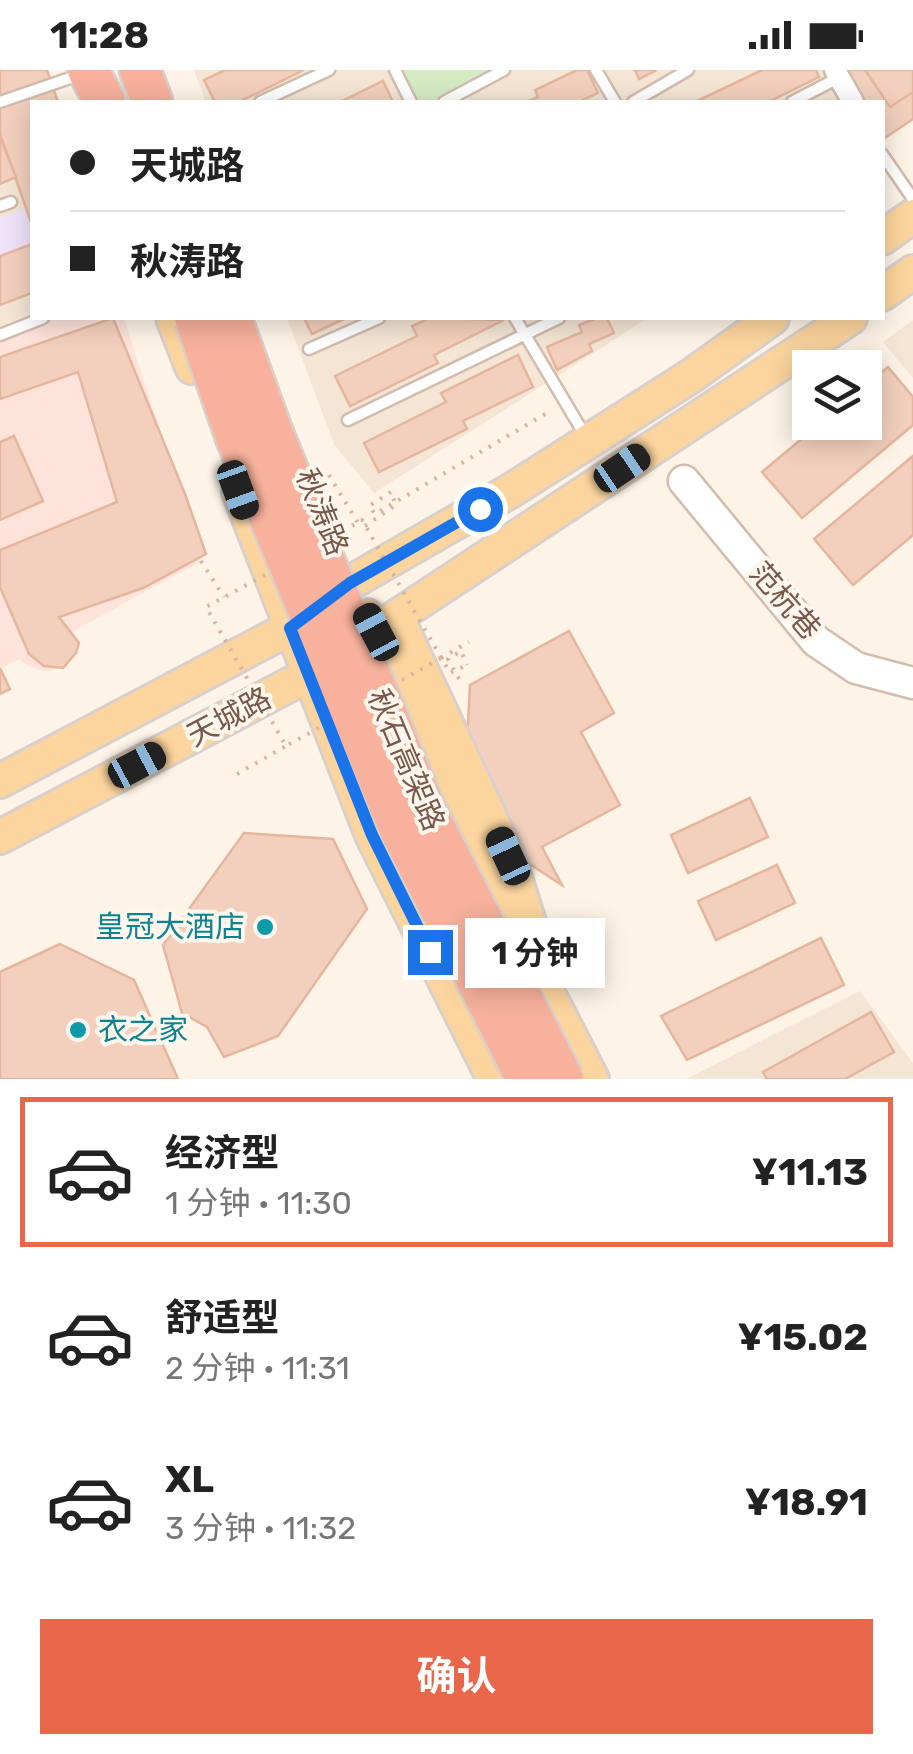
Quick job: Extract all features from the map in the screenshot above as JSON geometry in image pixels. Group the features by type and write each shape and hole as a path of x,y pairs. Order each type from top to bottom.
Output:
{"highway":[{"path":"140,70 151,100"},
{"path":"153,70 163,100"},
{"path":"94,81 116,100"},
{"name":"秋石高架路","path":"197,320 236,437 399,827 527,1079"},
{"name":"秋石高架路","path":"232,320 271,429 423,805 563,1079"}],"main road":[{"path":"885,236 913,216"},
{"path":"885,292 913,272"},
{"path":"174,320 372,835 494,1079"},
{"name":"秋涛路","path":"248,320 350,583 386,625 508,856 530,918 533,964 592,1079"},
{"name":"天城路","path":"0,781 290,628 350,583 512,490 588,442 739,334 768,320"},
{"name":"天城路","path":"0,837 308,675 847,320"}],"street":[{"path":"837,74 853,100"},
{"name":"范杭巷","path":"684,481 816,641 856,668 913,683"}],"lane":[{"path":"264,100 329,70"},
{"path":"395,70 410,100"},
{"path":"448,100 504,70"},
{"path":"596,70 614,100"},
{"path":"636,100 688,70"},
{"path":"795,100 837,74"},
{"path":"0,102 94,81"},
{"path":"885,158 913,199"},
{"path":"0,336 38,320"},
{"path":"309,349 374,320"},
{"path":"517,320 588,442"},
{"path":"348,420 554,320"}],"path":[{"path":"365,526 396,505 391,492 368,506 374,514 564,402"},
{"path":"329,475 358,522"},
{"path":"201,561 224,597"},
{"path":"459,679 448,660 461,651 466,666 450,674 441,658 469,642"},
{"path":"237,774 286,746"}],"shaded area":[{"path":"0,70 25,70 35,100 30,100 30,319 0,335"},
{"path":"194,70 836,70 853,100 205,100"},
{"path":"26,208 30,245 0,256 0,218"},
{"path":"47,320 125,320 201,561 72,632 70,655 50,672 30,667 19,659 0,669 0,398 10,392 0,336"},
{"path":"288,320 645,320 374,493 334,444"},
{"path":"913,320 913,378 883,342"},
{"path":"860,991 913,1063 913,1079 686,1079"}],"green space":[{"path":"394,70 504,70 448,100 410,100"}],"building":[{"path":"0,70 47,70 57,100 30,100 30,219 0,134"},
{"path":"225,70 304,70 243,100 214,100 204,80"},
{"path":"577,70 587,70 598,93 583,100 531,100 538,97 535,90"},
{"path":"635,70 657,70 639,79"},
{"path":"762,70 816,70 819,77 772,100 699,100"},
{"path":"836,70 913,70 913,119 885,138 885,100 853,100"},
{"path":"865,70 913,70 913,92 890,107"},
{"path":"383,81 392,100 344,100"},
{"path":"0,137 16,177 0,184"},
{"path":"30,245 30,294 0,305 0,256"},
{"path":"114,320 206,554 143,588 59,617 79,643 63,668 44,666 29,654 0,587 0,550 117,502 78,372 0,399 0,357"},
{"path":"305,320 342,320 312,334"},
{"path":"426,320 504,320 434,355 438,363 350,406 335,376 417,336 412,326"},
{"path":"608,320 614,333 589,344 592,351 557,370 547,347 582,332 579,325"},
{"path":"518,355 533,387 463,421 467,429 379,472 364,443 446,402 441,393"},
{"path":"888,367 913,397 913,425 802,518 762,472 800,440 882,440 882,372"},
{"path":"14,436 43,501 0,520 0,442"},
{"path":"913,456 913,535 853,585 814,539"},
{"path":"569,631 614,713 581,732 620,805 542,847 562,885 528,863 467,742 470,685"},
{"path":"0,668 10,689 0,694"},
{"path":"750,798 768,837 688,873 671,835"},
{"name":"皇冠大酒店","path":"244,833 333,839 367,909 278,1036 224,1057 207,1027 182,1013 163,945"},
{"path":"777,865 795,903 716,940 698,901"},
{"path":"821,938 844,985 687,1060 661,1016"},
{"name":"衣之家","path":"60,944 134,980 178,1079 0,1079 0,972"},
{"path":"871,1012 894,1052 845,1079 767,1079 763,1072"}],"place":[{"name":"皇冠大酒店","path":"265,927"},
{"name":"衣之家","path":"78,1030"}],"route":[{"path":"430,952 372,835 290,628 350,583 480,509"}]}
